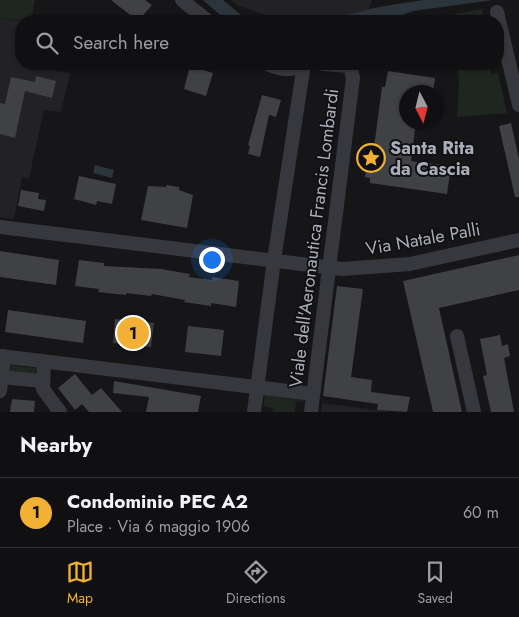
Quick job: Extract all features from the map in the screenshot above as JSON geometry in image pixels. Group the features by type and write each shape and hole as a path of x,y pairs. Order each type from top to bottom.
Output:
{"street":[{"path":"182,0 201,15"},
{"path":"504,42 519,105"},
{"name":"Viale dell'Aeronautica Francis Lombardi","path":"254,412 301,70"},
{"name":"Viale dell'Aeronautica Francis Lombardi","path":"311,412 353,78 351,70"},
{"name":"Via Natale Palli","path":"0,227 329,268 366,269 410,264 519,240"},
{"path":"457,336 474,412"},
{"path":"42,381 1,384 2,356 313,394"},
{"path":"44,362 42,389 60,412"}],"shaded area":[{"path":"0,0 35,0 32,15 15,15 15,19 0,18"},
{"path":"203,0 223,0 241,15 220,15"},
{"path":"231,0 372,0 367,15 266,15 237,5"},
{"path":"423,0 493,0 413,11 403,15 347,15 379,7"},
{"path":"482,9 484,15 450,15"},
{"path":"0,18 15,20 15,70 50,70 70,73 61,112 44,110 29,178 22,177 14,219 0,217"},
{"path":"458,70 491,70 491,74 498,73 507,113 457,117"},
{"path":"95,165 114,170 112,178 93,173"},
{"path":"10,365 36,368 35,374 9,371"},
{"path":"265,395 305,402 296,401 295,412 272,412 273,408 263,406"},
{"path":"322,403 377,410 390,412 321,412"}],"building":[{"path":"111,0 145,0 152,5 143,15 130,15"},
{"path":"189,70 203,70 213,73 206,96 184,89"},
{"path":"388,71 435,78 434,85 399,85 399,130 415,130 411,161 451,166 447,194 370,183 370,178 365,177 367,161 372,162 382,87 385,87"},
{"path":"36,76 56,81 52,98 25,91 15,138 0,134 0,103 5,104 11,77 35,82"},
{"path":"262,95 281,100 276,117 269,115 260,157 248,154 250,146 248,145"},
{"path":"511,123 519,159 519,197 515,197 499,126"},
{"path":"79,176 116,184 112,204 97,201 96,205 74,199"},
{"path":"166,185 179,187 179,190 193,195 187,228 141,220 148,186 166,187"},
{"path":"21,190 39,193 38,199 46,200 44,211 18,206"},
{"path":"0,251 59,260 56,285 0,277"},
{"path":"519,255 519,290 439,308 462,412 433,412 403,281"},
{"path":"79,260 104,263 104,266 161,269 190,274 189,277 212,280 212,277 239,281 236,307 211,303 211,306 184,302 185,300 152,294 151,296 98,292 99,289 75,286"},
{"path":"337,286 363,289 351,377 372,380 371,392 410,397 407,412 377,410 378,404 323,396"},
{"path":"8,310 86,321 83,343 5,332"},
{"path":"115,319 154,323 151,347 113,343"},
{"path":"188,326 224,330 221,356 185,352"},
{"path":"500,335 502,346 508,344 510,356 504,358 514,412 491,412 483,376 487,375 480,339"},
{"path":"75,374 92,395 101,388 122,412 89,412 82,404 75,410 58,388"},
{"path":"114,381 201,396 198,412 146,412 149,397 113,393"},
{"path":"12,399 35,401 34,412 10,412"}],"place":[{"name":"Santa Rita da Cascia","path":"371,158"},
{"name":"Condominio PEC A2","path":"133,333"}]}
